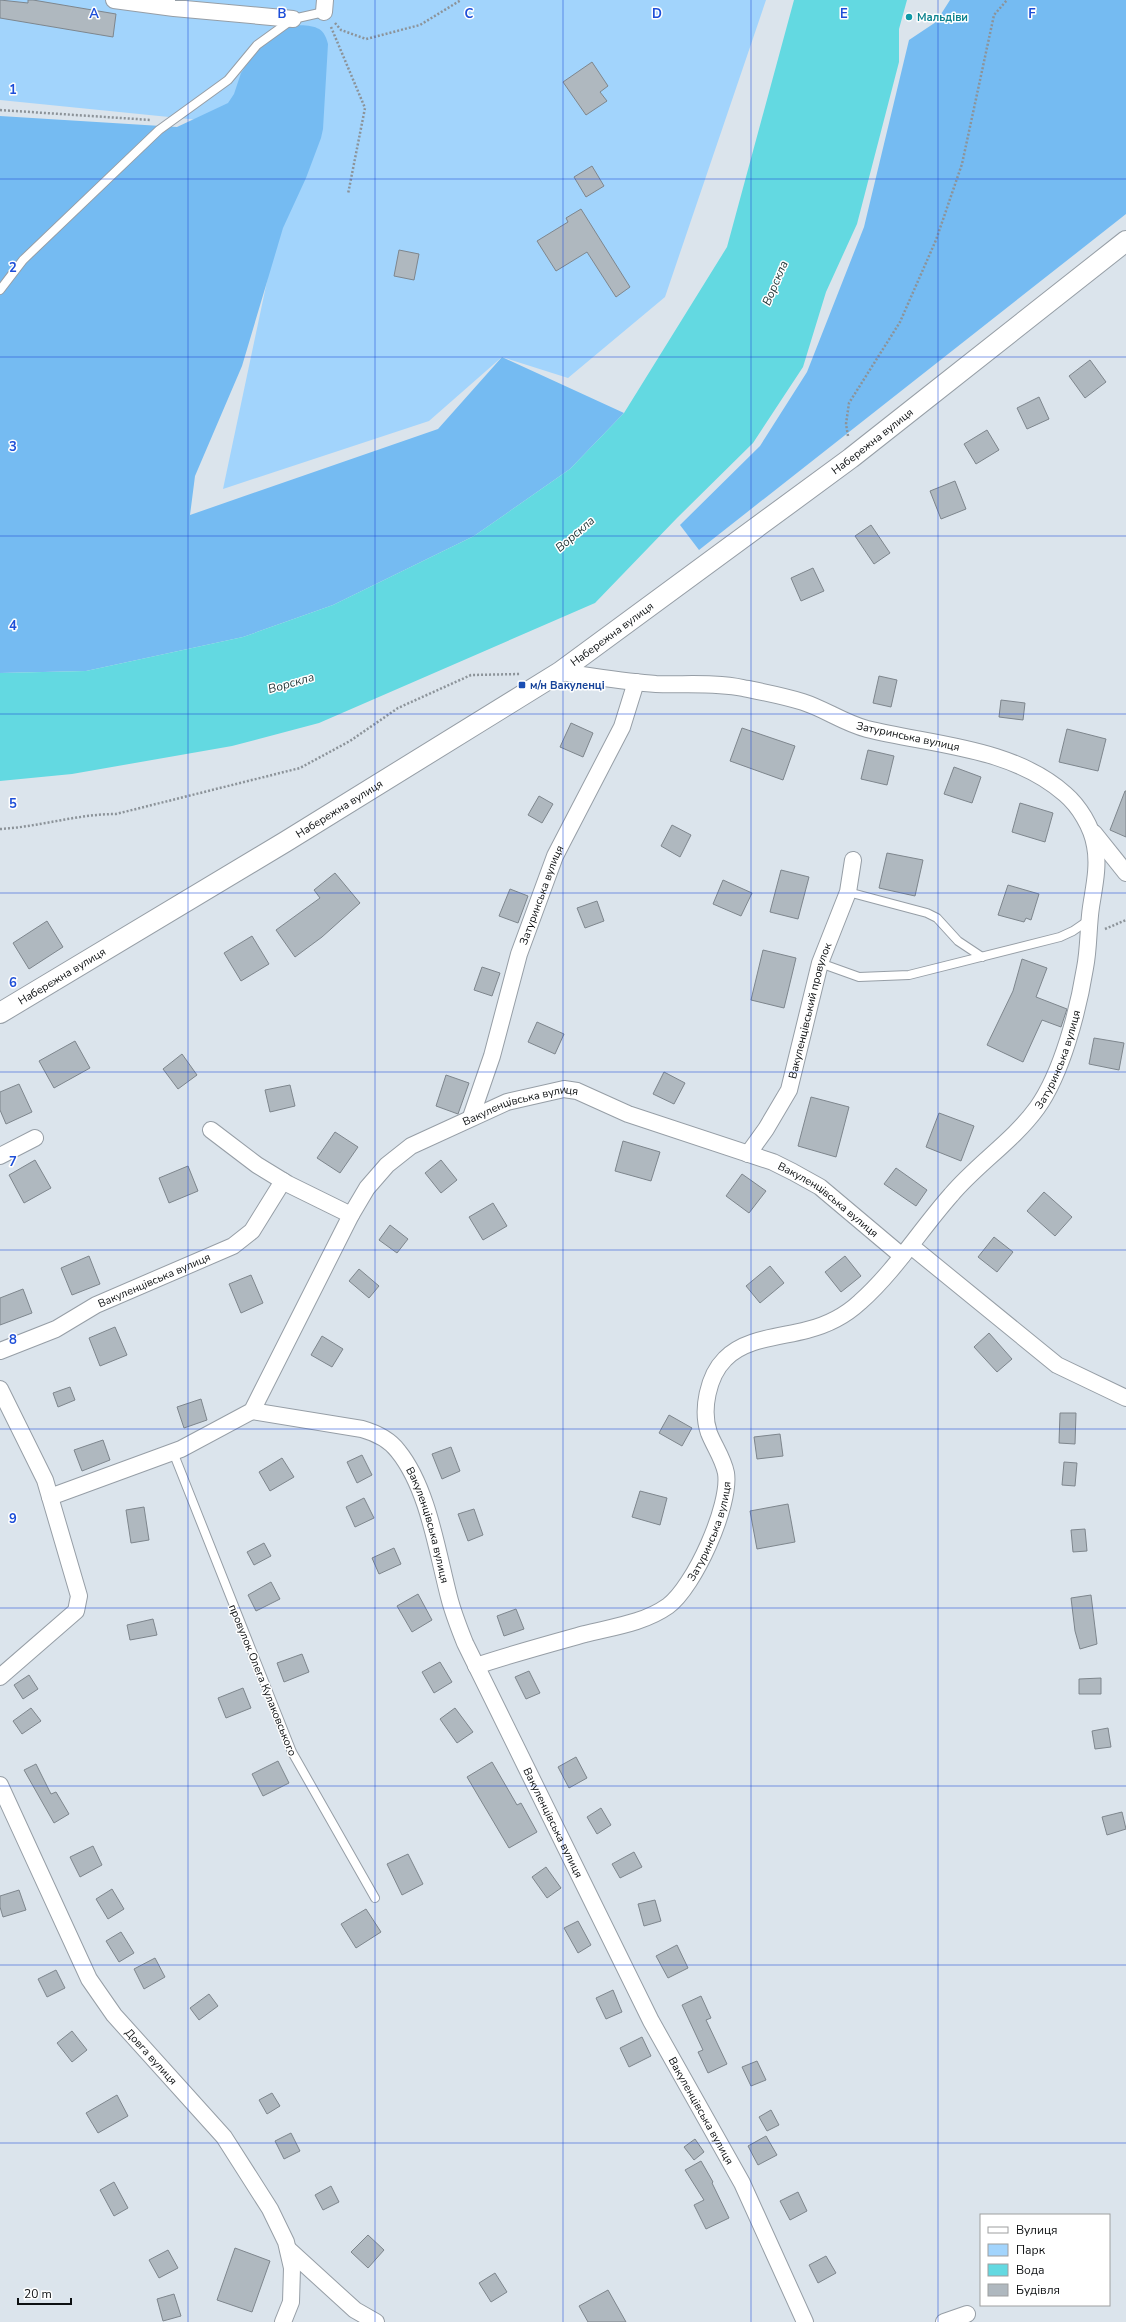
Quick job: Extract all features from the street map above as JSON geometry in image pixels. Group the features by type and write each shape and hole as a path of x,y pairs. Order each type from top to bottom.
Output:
{"street":[{"path":"114,0 176,4 293,19"},
{"name":"Набережна вулиця","path":"0,1013 292,838 552,677 851,458 1126,241"},
{"name":"Затуринська вулиця","path":"552,677 736,686 805,702 838,719 865,728 977,750 1040,777 1065,794 1088,826 1126,873"},
{"name":"Затуринська вулиця","path":"471,1118 492,1056 519,954 555,856 622,726 636,682"},
{"name":"Затуринська вулиця","path":"476,1666 514,1653 649,1617 670,1605 684,1591 700,1564 721,1510 725,1491 726,1476 709,1432 706,1418 708,1397 720,1365 729,1354 745,1346 811,1329 837,1319 861,1301 907,1251 952,1194 1020,1128 1038,1107 1056,1075 1086,967 1096,868 1095,846 1088,826"},
{"name":"Вакуленцівський провулок","path":"748,1154 766,1129 789,1090 820,963 848,892 854,860"},
{"name":"Вакуленцівська вулиця","path":"805,2322 742,2183 651,2021 465,1643 449,1599 436,1543 420,1493 398,1451 381,1437 362,1430 252,1411 352,1214 367,1188 387,1165 411,1146 507,1102 564,1089 577,1091 628,1114 773,1162 820,1186 907,1251"},
{"path":"211,1130 257,1165 283,1181 352,1214"},
{"path":"0,1156 34,1138"},
{"name":"Вакуленцівська вулиця","path":"0,1351 56,1329 96,1305 233,1246 252,1231 283,1181"},
{"path":"907,1251 1057,1365 1126,1398"},
{"path":"0,1389 45,1480 78,1587 79,1596 76,1611 0,1677"},
{"path":"50,1498 173,1452 252,1411"},
{"name":"Довга вулиця","path":"0,1785 89,1979 114,2015 224,2137 270,2209 288,2249 292,2268 291,2302 283,2322"},
{"path":"288,2249 355,2310 376,2322"},
{"path":"944,2322 967,2314"}],"lane":[{"path":"0,290 23,260 170,121 228,80 257,46 293,19 325,6"},
{"path":"848,892 927,913 937,918 958,941 982,957"},
{"path":"820,963 859,976 881,978 909,975 1060,937 1073,931 1090,919"},
{"name":"провулок Олега Кулаковського","path":"173,1452 292,1752 375,1898"}],"path":[{"path":"325,6 341,30 366,39 420,25 461,0"},
{"path":"851,458 846,424 849,403 900,322 936,240 962,164 994,15 1007,0"},
{"path":"325,6 365,108 348,194"},
{"path":"0,110 170,121"},
{"path":"0,829 28,828 90,814 116,814 300,768 350,741 398,708 471,675 524,674 552,677"}],"green space":[{"path":"0,0 766,0 665,297 568,378 502,357 429,421 223,489 299,130 0,100"}],"shaded area":[{"path":"950,0 1126,0 1126,214 699,550 680,525 760,446 807,372 864,227 909,40 936,22"},
{"path":"297,25 313,27 321,30 328,44 323,129 306,178 283,228 242,366 195,476 190,515 438,429 502,357 624,413 570,469 474,536 333,605 243,637 86,671 0,673 0,116 177,127 228,103 234,94 241,73 260,45 286,27"}],"water":[{"name":"Ворскла","path":"794,0 907,0 899,29 899,62 857,224 826,292 803,367 753,443 677,518 595,603 319,723 232,746 72,774 0,781 0,673 86,671 243,637 333,605 474,536 570,469 624,413 727,247"}],"building":[{"path":"0,0 28,3 28,0 33,0 116,14 113,37 0,18"},
{"path":"592,62 608,86 600,92 607,101 586,115 563,82"},
{"path":"592,166 604,186 586,197 574,177"},
{"path":"581,209 630,287 616,297 587,252 556,271 537,241 568,222 566,218"},
{"path":"399,250 419,254 414,280 394,276"},
{"path":"1090,360 1106,382 1085,398 1069,376"},
{"path":"1039,397 1049,419 1027,429 1017,408"},
{"path":"987,430 999,450 976,464 964,444"},
{"path":"955,481 966,509 941,519 930,491"},
{"path":"871,525 890,553 874,564 855,536"},
{"path":"813,568 824,591 801,601 791,578"},
{"path":"879,676 897,680 891,707 873,703"},
{"path":"1001,700 1025,703 1023,720 999,717"},
{"path":"571,723 593,733 583,757 560,747"},
{"path":"742,728 795,746 783,780 730,761"},
{"path":"1067,729 1106,739 1098,771 1059,762"},
{"path":"868,750 894,756 887,785 861,779"},
{"path":"954,767 981,777 972,803 944,794"},
{"path":"1126,791 1126,837 1110,830"},
{"path":"539,796 553,804 542,823 528,815"},
{"path":"1020,803 1053,813 1045,842 1012,832"},
{"path":"672,825 691,835 680,857 661,846"},
{"path":"887,853 923,860 915,896 879,888"},
{"path":"781,870 809,877 798,919 770,912"},
{"path":"335,873 360,903 322,937 295,957 276,930 320,898 314,890"},
{"path":"723,880 752,893 741,916 713,904"},
{"path":"1008,885 1039,894 1031,920 1026,918 1024,922 998,915"},
{"path":"510,889 528,896 518,923 499,916"},
{"path":"597,901 604,921 585,928 577,908"},
{"path":"47,921 63,947 29,969 13,943"},
{"path":"252,936 269,964 241,981 224,953"},
{"path":"763,950 796,958 784,1008 751,1000"},
{"path":"1022,959 1047,968 1036,997 1067,1009 1061,1027 1042,1020 1023,1062 987,1045 1013,991"},
{"path":"482,967 500,973 492,996 474,990"},
{"path":"537,1022 564,1034 555,1054 528,1042"},
{"path":"1094,1038 1124,1043 1119,1070 1089,1064"},
{"path":"75,1041 90,1068 54,1088 39,1061"},
{"path":"182,1054 197,1075 178,1089 163,1069"},
{"path":"664,1072 685,1083 674,1104 653,1094"},
{"path":"446,1075 469,1083 458,1114 436,1106"},
{"path":"19,1084 32,1112 6,1124 0,1110 0,1092"},
{"path":"290,1085 295,1106 270,1112 265,1090"},
{"path":"811,1097 849,1107 836,1157 798,1146"},
{"path":"939,1113 974,1126 961,1161 926,1147"},
{"path":"335,1132 358,1147 340,1173 317,1158"},
{"path":"623,1141 660,1152 651,1181 615,1171"},
{"path":"35,1160 51,1188 24,1203 9,1175"},
{"path":"441,1160 457,1180 441,1193 425,1173"},
{"path":"188,1166 198,1191 169,1203 159,1178"},
{"path":"896,1168 927,1190 916,1206 884,1184"},
{"path":"742,1174 766,1191 749,1213 726,1196"},
{"path":"1044,1192 1072,1217 1055,1236 1027,1211"},
{"path":"493,1203 507,1226 483,1240 469,1217"},
{"path":"390,1225 408,1239 397,1253 379,1240"},
{"path":"994,1237 1013,1252 997,1272 978,1257"},
{"path":"89,1256 100,1284 72,1295 61,1268"},
{"path":"845,1256 861,1276 841,1292 825,1272"},
{"path":"770,1266 784,1283 760,1303 746,1286"},
{"path":"359,1269 379,1286 369,1298 349,1281"},
{"path":"251,1275 263,1303 241,1313 229,1284"},
{"path":"23,1289 32,1313 0,1325 0,1298"},
{"path":"115,1327 127,1355 100,1366 89,1338"},
{"path":"989,1333 1012,1359 997,1372 974,1347"},
{"path":"322,1336 343,1349 332,1367 311,1355"},
{"path":"70,1387 75,1400 58,1407 53,1393"},
{"path":"201,1399 207,1420 184,1428 177,1407"},
{"path":"1060,1413 1076,1413 1075,1444 1059,1443"},
{"path":"669,1415 692,1428 682,1446 659,1433"},
{"path":"780,1434 783,1456 757,1459 754,1437"},
{"path":"103,1440 110,1460 82,1471 74,1450"},
{"path":"451,1447 460,1471 442,1479 432,1454"},
{"path":"362,1455 372,1475 357,1483 347,1462"},
{"path":"282,1458 294,1477 270,1491 259,1472"},
{"path":"1064,1462 1077,1463 1075,1486 1062,1485"},
{"path":"640,1491 667,1498 660,1525 632,1517"},
{"path":"364,1498 374,1518 355,1527 346,1507"},
{"path":"788,1504 795,1542 757,1549 750,1511"},
{"path":"144,1507 149,1540 131,1543 126,1510"},
{"path":"474,1509 483,1535 468,1541 458,1514"},
{"path":"1085,1529 1087,1551 1073,1552 1071,1530"},
{"path":"264,1543 271,1556 254,1565 247,1552"},
{"path":"394,1548 401,1564 379,1574 372,1558"},
{"path":"271,1582 280,1599 256,1611 248,1595"},
{"path":"418,1594 432,1620 412,1632 397,1606"},
{"path":"1091,1595 1097,1644 1080,1649 1075,1631 1071,1598"},
{"path":"516,1609 524,1629 504,1636 497,1616"},
{"path":"153,1619 157,1635 130,1640 127,1625"},
{"path":"302,1654 309,1672 284,1682 277,1663"},
{"path":"440,1662 452,1682 434,1693 422,1672"},
{"path":"529,1671 540,1693 526,1699 515,1677"},
{"path":"29,1675 38,1689 23,1699 14,1685"},
{"path":"1101,1678 1101,1694 1079,1694 1079,1679"},
{"path":"243,1688 251,1708 226,1718 218,1698"},
{"path":"31,1708 41,1721 22,1734 13,1721"},
{"path":"455,1708 473,1732 457,1743 440,1719"},
{"path":"1108,1728 1111,1747 1095,1749 1092,1731"},
{"path":"576,1757 587,1778 569,1788 558,1767"},
{"path":"278,1761 289,1783 263,1796 252,1774"},
{"path":"492,1762 517,1805 521,1803 537,1832 509,1848 467,1777"},
{"path":"36,1764 51,1794 56,1792 69,1814 54,1823 24,1770"},
{"path":"601,1808 611,1825 597,1834 587,1817"},
{"path":"1122,1812 1126,1829 1107,1835 1102,1817"},
{"path":"93,1846 102,1865 80,1877 70,1857"},
{"path":"634,1852 642,1867 620,1878 612,1864"},
{"path":"408,1854 423,1884 402,1895 387,1864"},
{"path":"546,1867 561,1888 547,1898 532,1877"},
{"path":"112,1889 124,1909 108,1919 96,1899"},
{"path":"19,1890 26,1910 3,1917 0,1907 0,1896"},
{"path":"655,1900 661,1921 644,1926 638,1904"},
{"path":"366,1909 381,1932 356,1948 341,1924"},
{"path":"578,1921 591,1945 578,1953 564,1928"},
{"path":"121,1932 134,1953 119,1962 106,1941"},
{"path":"677,1945 688,1968 668,1978 656,1956"},
{"path":"155,1958 165,1977 144,1989 134,1969"},
{"path":"56,1970 65,1988 47,1997 38,1979"},
{"path":"613,1990 622,2012 606,2019 596,1998"},
{"path":"209,1994 218,2006 199,2020 190,2008"},
{"path":"701,1996 711,2018 706,2020 727,2064 708,2073 698,2052 703,2050 682,2005"},
{"path":"72,2031 87,2050 72,2062 57,2043"},
{"path":"642,2037 651,2056 629,2067 620,2048"},
{"path":"757,2061 766,2080 751,2086 742,2067"},
{"path":"272,2093 280,2106 267,2114 259,2100"},
{"path":"117,2095 128,2116 98,2133 86,2113"},
{"path":"771,2110 779,2125 767,2131 759,2117"},
{"path":"291,2133 300,2151 284,2159 275,2141"},
{"path":"766,2136 777,2155 758,2165 748,2146"},
{"path":"695,2139 704,2152 694,2160 684,2147"},
{"path":"701,2161 713,2182 712,2183 729,2218 706,2229 694,2205 704,2200 685,2170"},
{"path":"114,2182 128,2208 114,2216 100,2190"},
{"path":"331,2186 339,2202 323,2210 315,2195"},
{"path":"798,2192 807,2211 790,2220 780,2201"},
{"path":"368,2235 384,2250 368,2268 351,2252"},
{"path":"235,2248 270,2261 252,2312 217,2300"},
{"path":"168,2250 178,2268 159,2278 149,2260"},
{"path":"826,2256 836,2273 818,2283 809,2265"},
{"path":"495,2273 507,2292 491,2302 479,2283"},
{"path":"608,2290 626,2322 588,2322 579,2306"},
{"path":"174,2294 181,2316 163,2321 157,2299"}],"place":[{"name":"Мальдіви","path":"909,17"},
{"name":"м/н Вакуленці","path":"522,685"}]}
